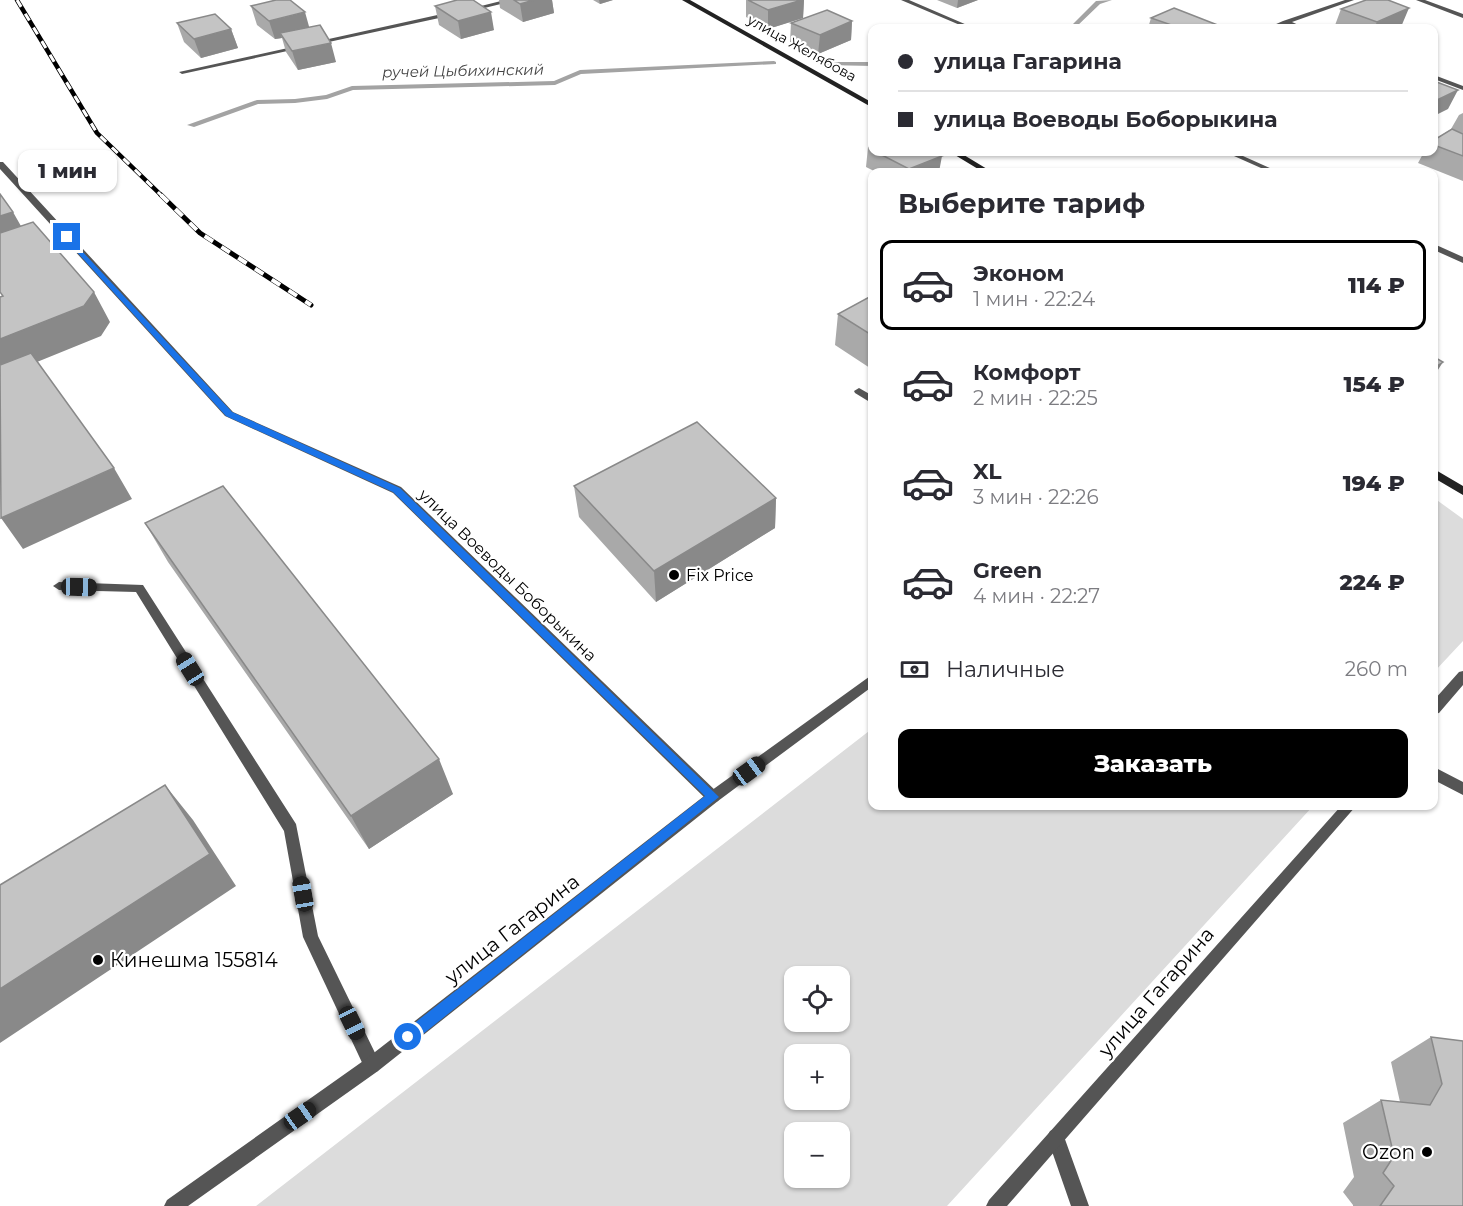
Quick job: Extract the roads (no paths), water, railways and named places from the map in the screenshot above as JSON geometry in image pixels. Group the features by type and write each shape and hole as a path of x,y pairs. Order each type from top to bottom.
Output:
{"main road":[{"name":"улица Желябова","path":"685,0 868,102"},
{"path":"961,156 981,168"},
{"path":"1438,475 1463,491"}],"street":[{"path":"182,72 514,0"},
{"path":"904,0 961,24"},
{"path":"1280,24 1351,0"},
{"path":"1419,0 1463,16"},
{"path":"1285,22 1291,24"},
{"path":"1438,79 1463,88"},
{"path":"1238,156 1266,168"},
{"name":"улица Воеводы Боборыкина","path":"0,164 229,414 397,490 713,797"},
{"path":"22,252 67,237"},
{"path":"1438,249 1463,260"},
{"path":"859,392 868,398"},
{"path":"59,586 139,588 291,829 311,937 372,1065"},
{"path":"1438,704 1463,676"},
{"name":"улица Гагарина","path":"173,1206 372,1065 713,797 868,683"},
{"path":"1438,775 1463,789"},
{"name":"улица Гагарина","path":"995,1206 1345,810"},
{"path":"1056,1137 1080,1206"}],"waterway":[{"name":"ручей Цыбихинский","path":"1076,24 1098,2 1109,0"},
{"name":"ручей Цыбихинский","path":"191,125 257,102 327,97 352,88 555,83 580,72 774,63"},
{"name":"ручей Цыбихинский","path":"826,64 868,64"}],"railway":[{"path":"17,0 97,133 163,197"},
{"path":"161,195 200,233 311,305"}],"place":[{"name":"Fix Price","path":"674,575"},
{"name":"Кинешма 155814","path":"98,960"},
{"name":"Ozon","path":"1427,1152"}]}
